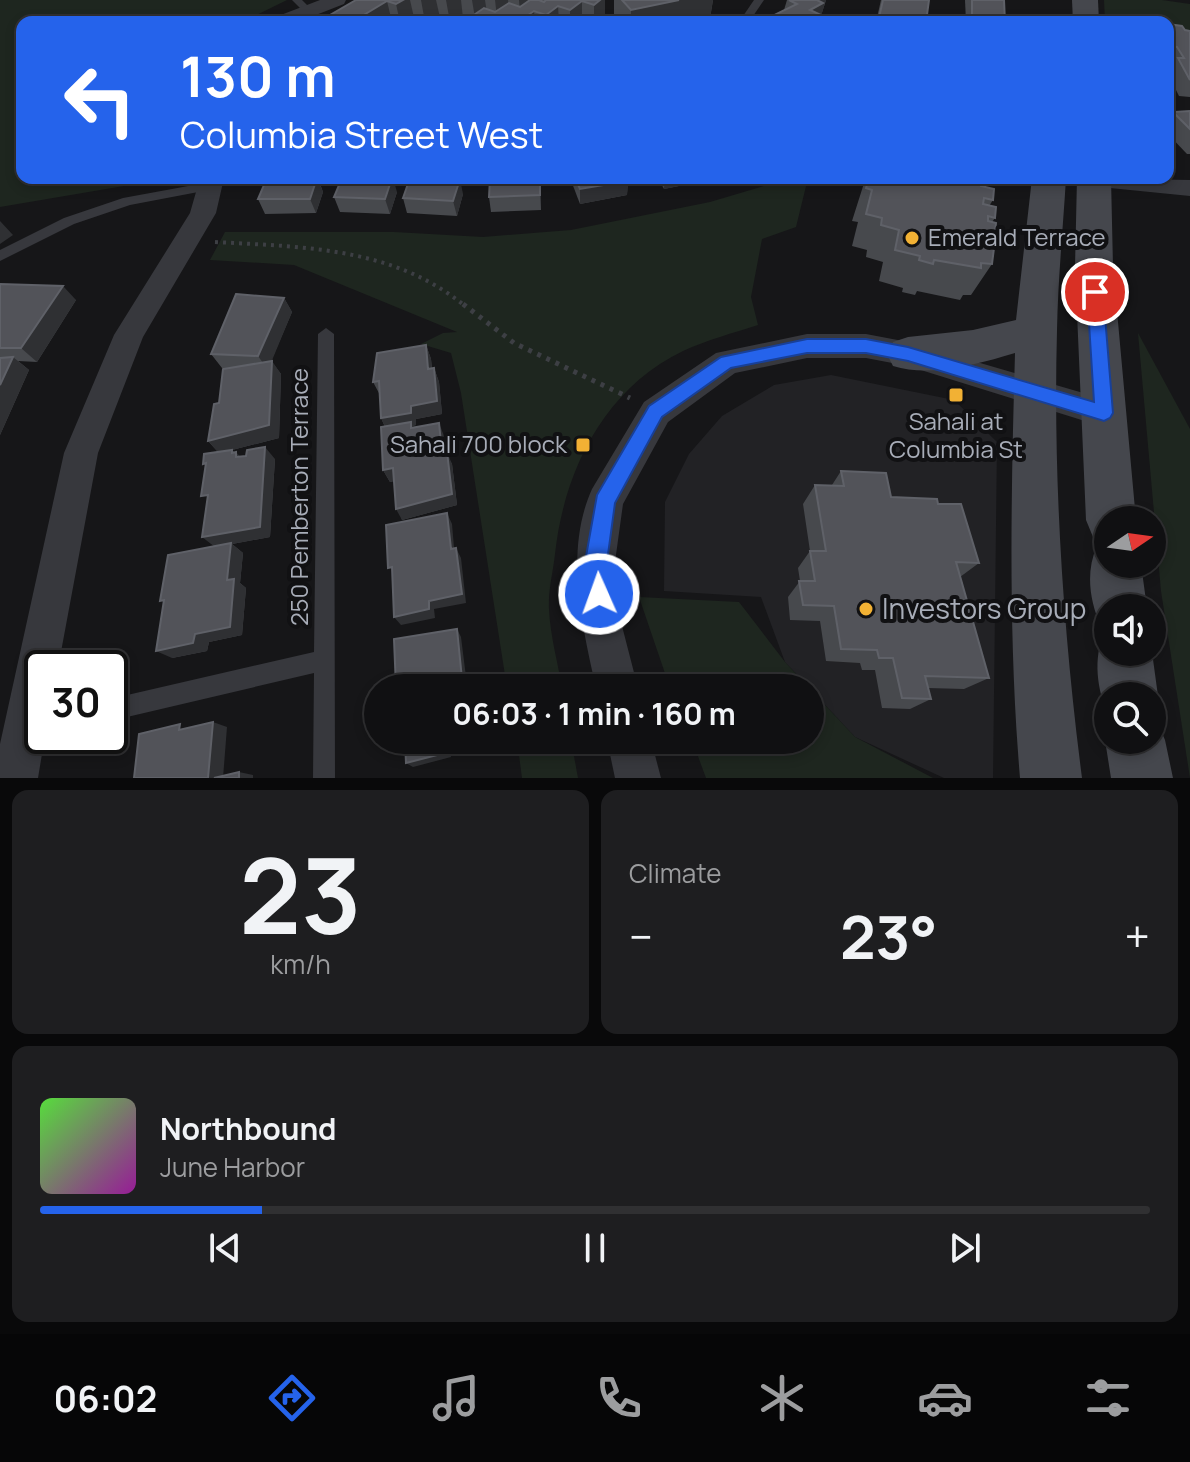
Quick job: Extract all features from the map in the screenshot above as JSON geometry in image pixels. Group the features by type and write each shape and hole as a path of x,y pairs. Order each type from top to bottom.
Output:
{"main road":[{"path":"1048,184 1036,330 1035,525 1043,703 1051,778"},
{"path":"1092,184 1094,267 1110,506"},
{"path":"908,354 961,351 993,345 1036,330"},
{"path":"1138,754 1142,778"}],"street":[{"path":"302,5 338,3"},
{"path":"47,650 81,453 129,335 203,213 210,184"},
{"path":"1151,184 1190,188"},
{"path":"614,674 602,626 596,562 605,501 656,412 727,362 807,346 866,346 908,354 1104,413"},
{"path":"15,778 24,753"},
{"path":"632,754 638,778"}],"lane":[{"path":"0,256 69,221 128,201 202,184"},
{"name":"250 Pemberton Terrace","path":"324,778 326,334"},
{"name":"250 Pemberton Terrace","path":"128,706 325,660"}],"path":[{"path":"186,241 304,246 344,252 424,277 509,340 549,362 603,382 656,412"}],"shaded area":[{"path":"0,0 287,0 254,16 16,16 16,184 136,184 0,207"},
{"path":"1104,0 1162,0 1190,4 1190,43 1174,36 1174,16 1105,16"},
{"path":"771,184 807,184 796,227 762,239 751,297 758,325 692,347 655,367 610,410 593,436 568,493 549,595 551,629 559,674 505,674 461,393 451,353 421,344 443,333 457,332 294,265 210,260 225,232 394,232 483,237 571,230 710,202"},
{"path":"1138,333 1190,429 1190,778 1166,623 1166,594 1161,594 1160,578 1166,578 1166,506 1153,506"},
{"path":"831,375 954,400 997,442 993,778 944,778 855,737 824,704 824,674 796,674 785,662 761,597 664,591 665,502 689,454 722,416 774,385"},
{"path":"639,597 739,602 796,674 665,674"},
{"path":"824,704 855,737 933,778 706,778 697,754 824,754"},
{"path":"519,754 574,754 578,778 522,778"}],"building":[{"path":"356,0 403,0 396,4 387,1 362,16 328,16"},
{"path":"530,0 600,0 594,5 582,1 570,10 558,6 546,15 534,11 527,16 472,16 484,8 495,12 509,3 520,7"},
{"path":"622,0 679,0 631,10"},
{"path":"789,0 817,0 823,3 810,10 821,15 772,16 797,4"},
{"path":"883,0 929,0 927,16 879,16"},
{"path":"972,0 1004,0 1005,16 972,16"},
{"path":"1174,25 1190,31 1190,80 1178,58 1184,58 1174,47"},
{"path":"1190,111 1190,129 1174,113"},
{"path":"264,184 315,184 310,199 258,199"},
{"path":"339,184 390,184 385,199 334,197"},
{"path":"408,184 458,184 453,201 403,198"},
{"path":"490,184 540,184 540,195 489,197"},
{"path":"578,184 610,184 580,189"},
{"path":"867,184 981,184 994,189 993,200 984,198 983,204 996,207 995,218 988,216 988,221 996,223 994,241 986,239 985,246 994,248 992,264 981,263 981,268 934,260 933,264 919,260 920,256 895,250 899,230 881,225 882,218 866,214 872,190 866,188"},
{"path":"0,284 63,286 21,348 0,348"},
{"path":"236,294 284,298 258,356 211,354"},
{"path":"426,345 428,369 434,368 437,401 411,406 411,413 381,418 379,381 373,382 377,353"},
{"path":"13,357 0,385 0,358"},
{"path":"272,361 269,425 208,441 214,404 219,403 223,369"},
{"path":"411,422 411,428 439,423 442,453 447,452 452,494 396,509 393,468 383,470 381,427"},
{"path":"265,447 260,527 202,537 208,495 201,496 206,463 203,464 204,454 232,450 232,453 236,452 236,457 246,456 247,450"},
{"name":"Investors Group","path":"841,471 886,473 891,497 937,499 938,504 961,504 979,563 956,562 989,678 925,676 931,699 902,698 893,658 879,658 877,650 841,649 834,606 803,605 799,581 815,581 810,551 826,551 815,485 844,486"},
{"path":"447,513 451,549 456,548 462,594 429,601 429,609 394,617 386,525"},
{"path":"231,543 227,580 234,579 230,627 195,634 193,643 156,651 168,555"},
{"path":"457,629 462,674 395,674 394,639"},
{"path":"213,722 208,778 134,778 139,734 180,724 179,730"},
{"path":"406,754 441,754 406,763"},
{"path":"239,772 239,778 214,778"}],"place":[{"name":"Emerald Terrace","path":"912,238"},
{"name":"Sahali at Columbia St","path":"956,395"},
{"name":"Sahali 700 block","path":"583,445"},
{"name":"Investors Group","path":"866,609"}],"route":[{"path":"599,594 596,562 605,501 656,412 727,362 807,346 866,346 908,354 1104,413 1095,292"}]}
